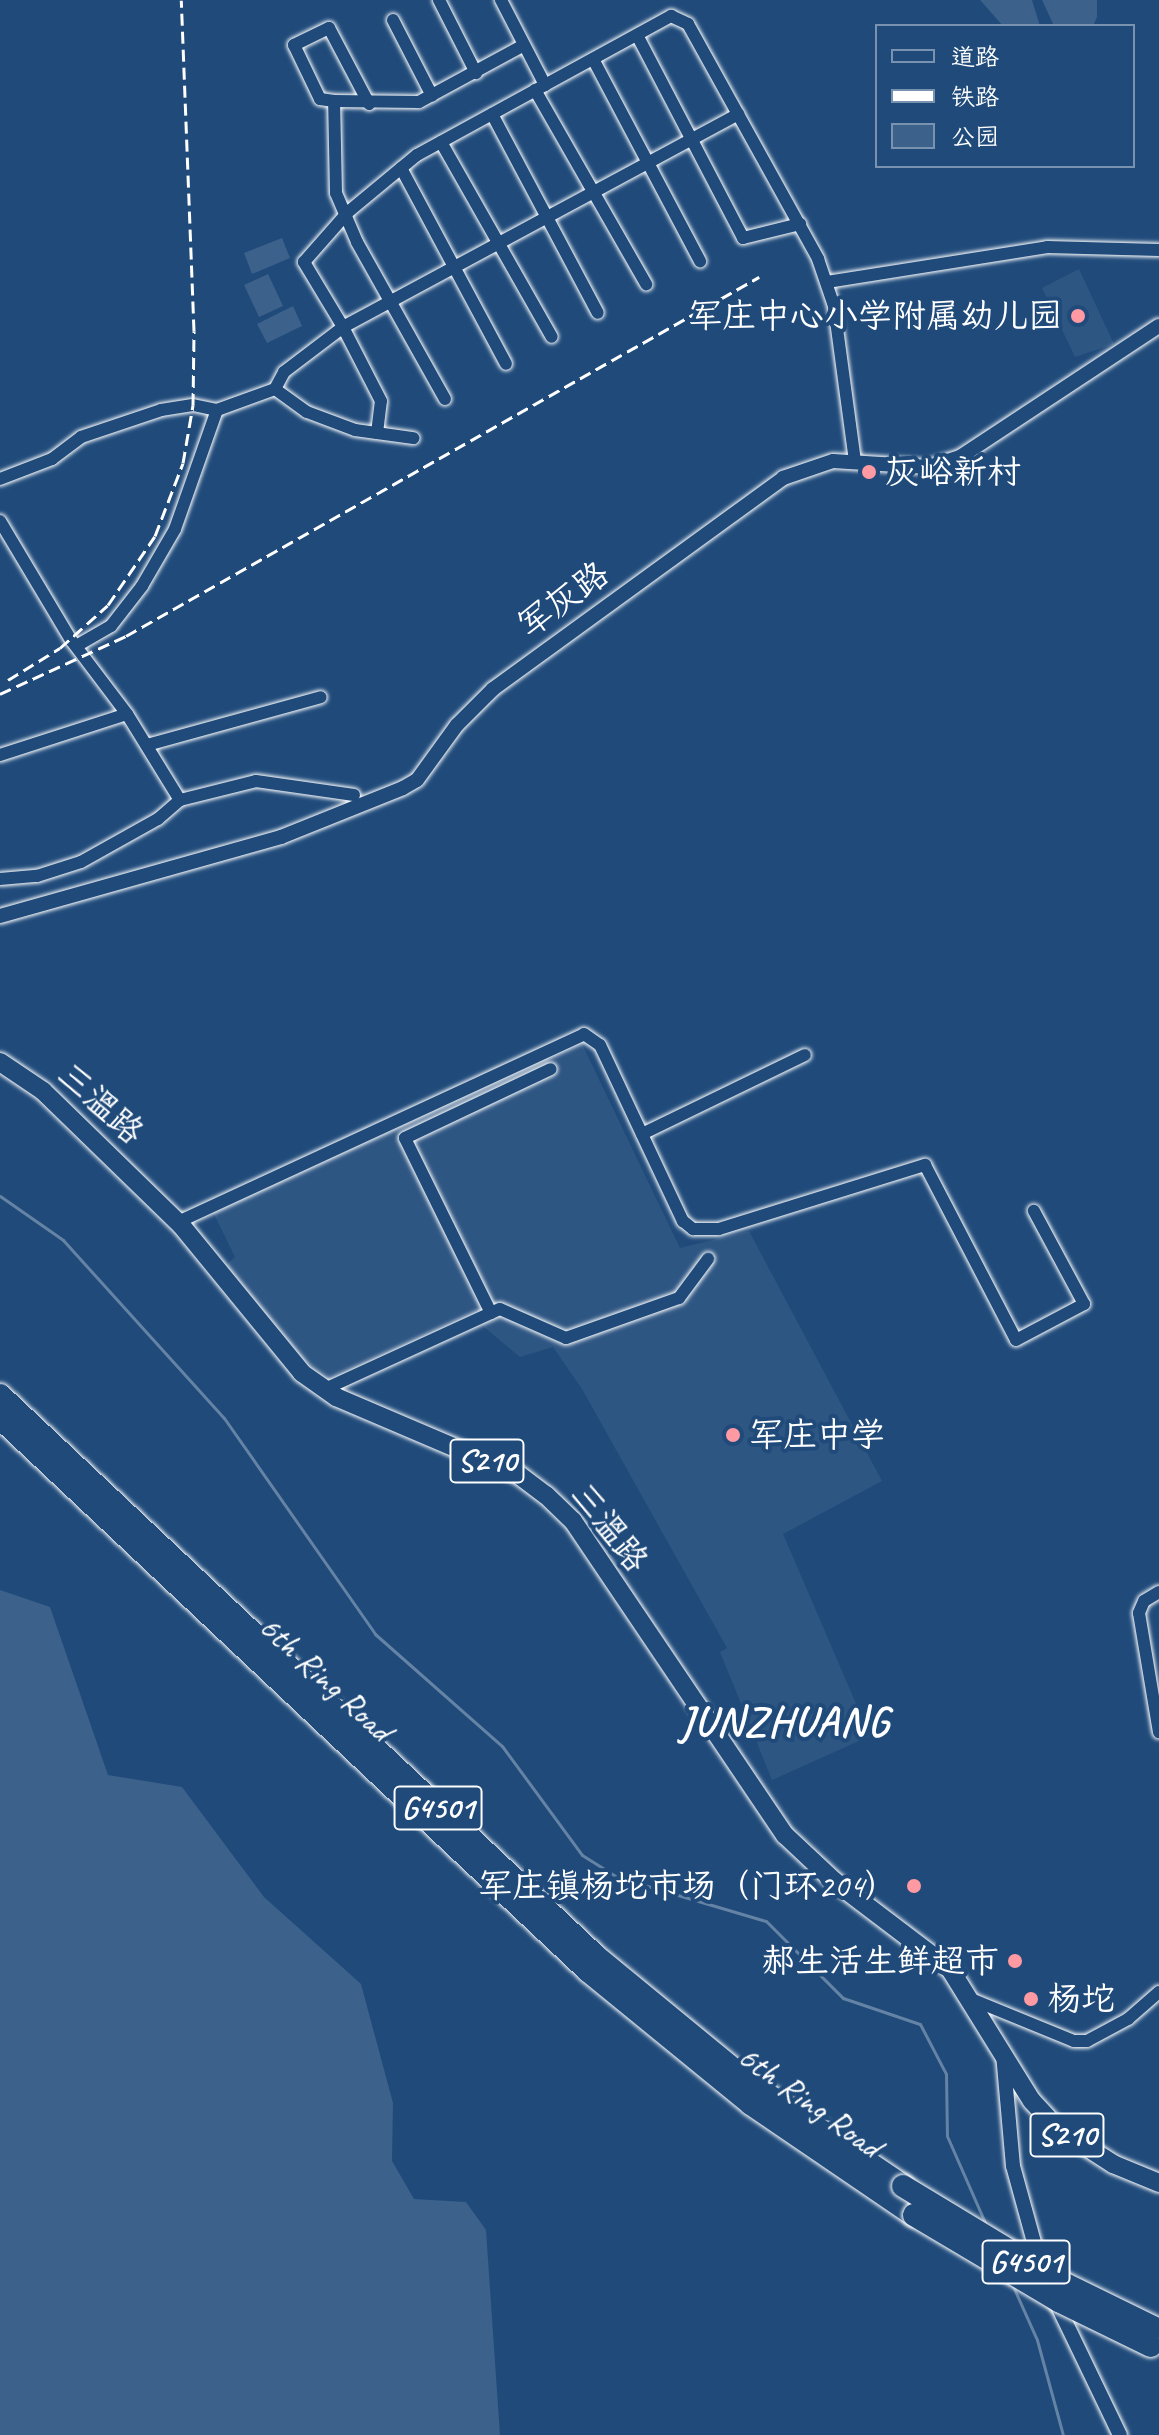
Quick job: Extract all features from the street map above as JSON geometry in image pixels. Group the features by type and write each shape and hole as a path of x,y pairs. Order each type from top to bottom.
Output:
{"highway":[{"name":"6th Ring Road","path":"0,1395 597,1957 749,2082 903,2186 1156,2338"},
{"name":"6th Ring Road","path":"0,1418 588,1971 751,2104 914,2215 1059,2301 1156,2338"}],"main road":[{"name":"三温路","path":"0,1062 43,1091 178,1222 279,1348 325,1389 519,1475 573,1521 785,1835 834,1881 928,1948 971,1999"},
{"name":"S210","path":"971,1999 1032,2101 1057,2128 1103,2159 1159,2183"}],"street":[{"path":"439,0 476,73"},
{"path":"501,0 524,45 540,88 593,192 646,284"},
{"path":"377,433 381,401 343,327 304,262 345,215 401,168 441,142 671,16 688,24 800,224 827,282 855,461"},
{"path":"393,20 432,96"},
{"path":"369,104 329,28 294,45 320,99 369,104 419,102 524,45"},
{"path":"637,35 743,238 800,224"},
{"path":"593,59 700,261"},
{"path":"334,101 332,144 336,193 389,302 445,399"},
{"path":"492,114 598,313"},
{"path":"0,479 52,459 81,437 161,410 193,405 217,410 275,389 284,372 343,327 738,114"},
{"path":"441,142 552,337"},
{"path":"401,168 506,364"},
{"path":"827,282 1047,247 1159,250"},
{"name":"军灰路","path":"0,916 281,837 403,788 417,780 474,705 609,601 783,478 816,464 855,461 929,467 960,457 1159,326"},
{"path":"275,389 307,412 377,433 413,438"},
{"path":"78,645 111,626 142,586 175,529 217,410"},
{"path":"0,521 180,800"},
{"path":"147,745 321,697"},
{"path":"0,755 127,714"},
{"path":"0,879 37,876 81,862 158,819 180,800 256,781 354,795"},
{"path":"178,1222 573,1035 584,1034 600,1045 683,1221 703,1231 925,1165 1016,1340 1084,1304 1034,1211"},
{"path":"642,1134 805,1055"},
{"path":"491,1313 405,1138 551,1069"},
{"path":"325,1389 500,1309 566,1338 679,1298 708,1259"},
{"path":"1159,1592 1144,1601 1139,1613 1159,1732"},
{"path":"971,1999 1087,2041 1128,2019 1159,1992"},
{"path":"1003,2054 1006,2130 1031,2241 1120,2435"}],"shaded area":[{"name":"军庄中心小学附属幼儿园","path":"1079,269 1114,344 1075,357 1042,288"},
{"path":"582,1044 680,1248 749,1231 882,1481 783,1534 870,1736 772,1780 720,1652 727,1648 582,1389 553,1347 520,1357 484,1327 477,1310 329,1377 299,1357 226,1265 235,1257 213,1212"}],"green space":[{"path":"980,0 1032,0 1039,24 1001,24"},
{"path":"1042,0 1097,0 1094,24 1053,24"},
{"path":"282,238 290,258 252,274 244,253"},
{"path":"268,274 283,306 259,317 244,285"},
{"path":"293,306 302,326 267,343 257,324"},
{"path":"0,1590 50,1607 108,1775 182,1787 264,1897 361,1984 393,2103 392,2161 414,2199 466,2202 486,2230 500,2435 0,2435"}],"waterway":[{"path":"0,1196 63,1240 224,1418 375,1634 502,1746 582,1855 617,1877 766,1921 843,1998 920,2024 946,2074 947,2136 986,2225"},
{"path":"1012,2284 1037,2340 1063,2435"}],"railway":[{"path":"8,680 60,648 108,605 155,536 183,463 193,405 194,331 181,0"},
{"path":"0,694 126,636 759,277"}],"place":[{"name":"军庄中心小学附属幼儿园","path":"1078,316"},
{"name":"灰峪新村","path":"869,472"},
{"name":"军庄中学","path":"733,1435"},
{"name":"军庄镇杨坨市场（门环204）","path":"914,1886"},
{"name":"郝生活生鲜超市","path":"1015,1961"},
{"name":"杨坨","path":"1031,1999"}],"district":[{"name":"JUNZHUANG","path":"785,1722"}]}
